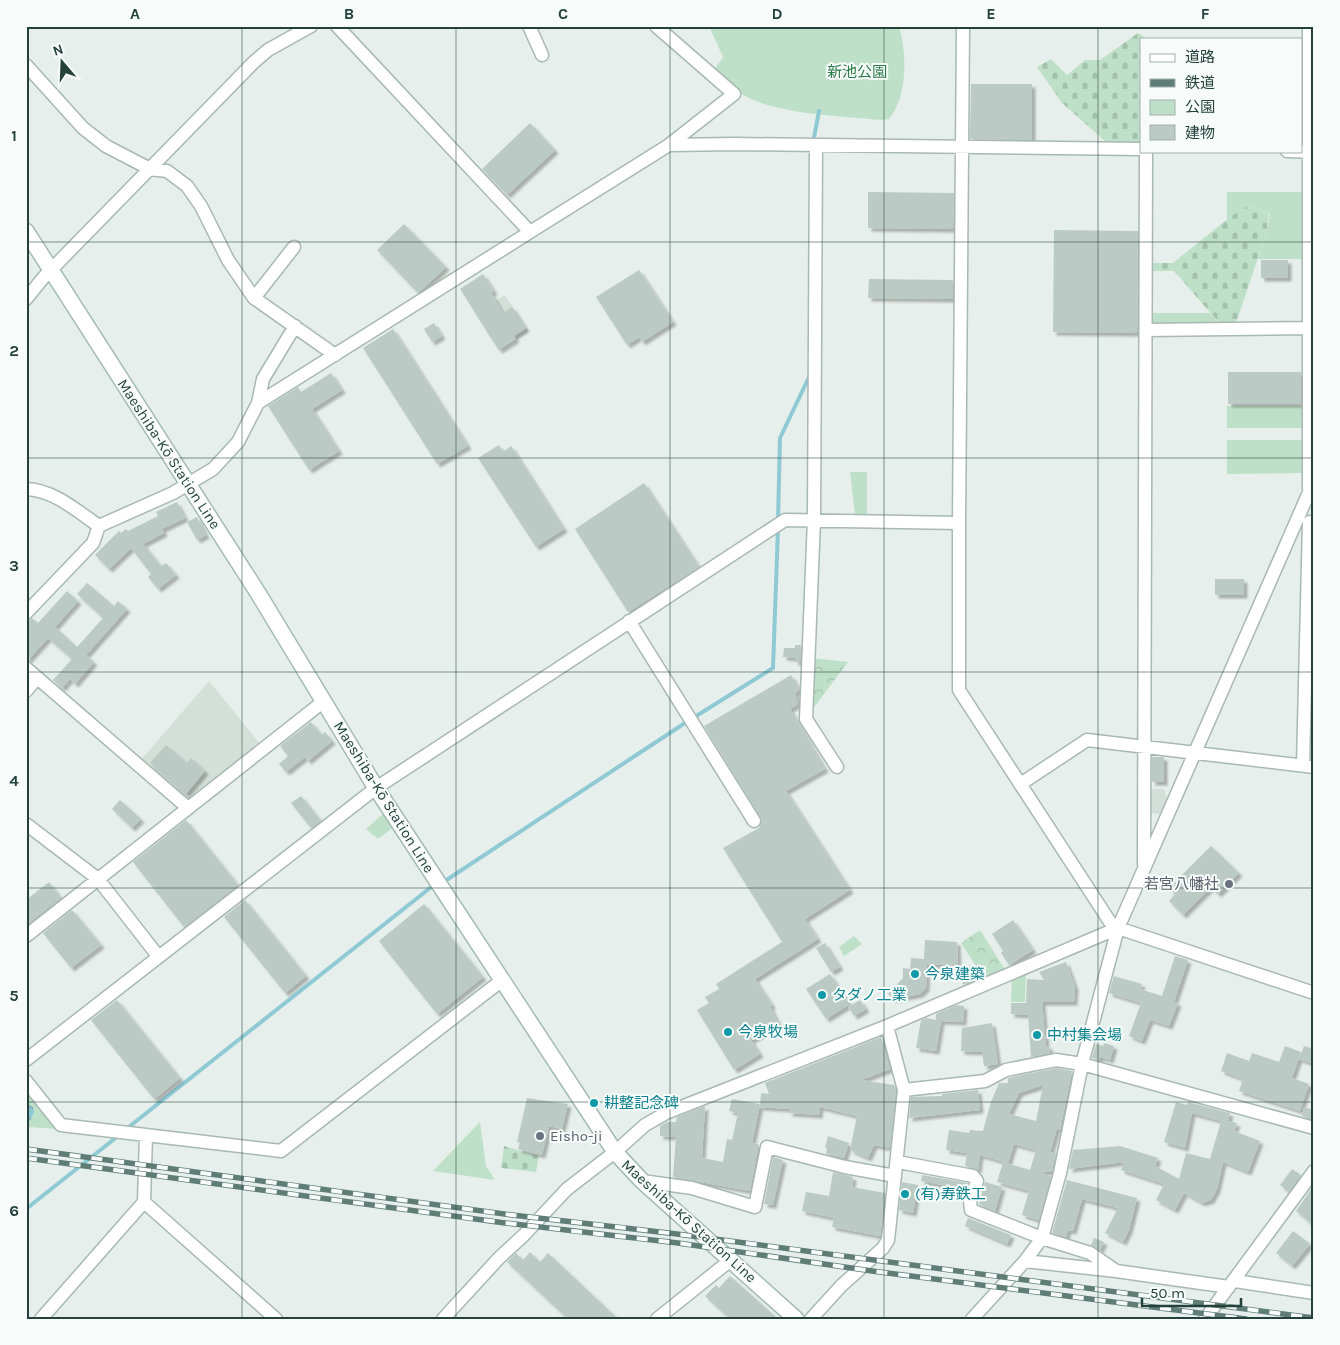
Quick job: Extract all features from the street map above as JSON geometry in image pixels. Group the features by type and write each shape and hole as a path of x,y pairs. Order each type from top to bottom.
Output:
{"main road":[{"name":"Maeshiba-Kō Station Line","path":"26,231 189,485 376,788 615,1152 642,1181 732,1259 796,1319"}],"street":[{"path":"26,299 51,270 254,62 274,47 311,26"},
{"path":"337,26 530,232"},
{"path":"529,26 542,55"},
{"path":"258,403 669,145 734,94 656,26"},
{"path":"963,26 958,523 960,690 1022,783 1110,922 1118,928 1314,993"},
{"path":"1022,783 1087,740 1308,766 1306,522 1312,486 1309,328 1311,152 1309,26"},
{"path":"26,65 83,128 106,146 150,169 167,171 186,186 201,206 228,260 254,298 335,355"},
{"path":"669,145 1140,150"},
{"path":"816,146 814,519 806,719 837,767"},
{"path":"1144,870 1146,152"},
{"path":"254,298 294,247"},
{"path":"26,613 93,543 100,526 189,485 213,469 238,442 258,403 263,379 295,326"},
{"path":"1146,330 1309,328"},
{"path":"26,489 39,490 54,496 100,526"},
{"path":"26,1060 376,788 785,520 814,519 958,523"},
{"path":"972,1319 1025,1261 1042,1238 1060,1173 1082,1064 1118,928 1196,752 1306,522"},
{"path":"629,621 754,821"},
{"path":"26,668 188,808"},
{"path":"26,691 37,678"},
{"path":"26,936 324,701"},
{"path":"26,824 98,879 158,956"},
{"path":"444,1319 499,1258 524,1236 567,1189 615,1152 645,1124 666,1113 887,1026 1118,928"},
{"path":"26,1081 61,1125 281,1151 502,981"},
{"path":"811,1319 841,1286 883,1248 888,1240 898,1162 904,1090 887,1026"},
{"path":"904,1090 985,1081 1006,1070 1056,1060 1082,1064 1314,1128"},
{"path":"41,1319 144,1202 146,1135"},
{"path":"642,1181 692,1188 756,1207 767,1147 845,1167 895,1176"},
{"path":"898,1162 973,1176 977,1181 970,1201 971,1210 1042,1238 1090,1253 1116,1271"},
{"path":"1205,1319 1314,1171"},
{"path":"144,1202 276,1319"},
{"path":"657,1319 732,1259"},
{"path":"1025,1261 1314,1293"}],"shaded area":[{"path":"505,295 529,332 499,351 475,314"},
{"path":"209,681 261,745 188,802 140,761"},
{"path":"1149,789 1164,789 1167,798 1161,814 1149,813"}],"green space":[{"name":"新池公園","path":"709,26 899,26 904,61 903,87 900,99 889,119 883,120 829,116 789,110 754,100 733,88 714,70 723,57"},
{"path":"1138,33 1146,38 1140,38 1140,142 1106,142 1062,103 1037,67 1051,59 1067,75 1085,60 1100,60"},
{"path":"1227,192 1305,192 1305,259 1258,259 1270,214 1250,205 1227,219"},
{"path":"1250,205 1269,214 1266,234 1235,326 1222,326 1174,271 1150,271 1150,263 1173,263 1230,217"},
{"path":"1150,313 1210,313 1221,326 1150,326"},
{"path":"1227,406 1305,406 1305,428 1227,428"},
{"path":"1227,440 1305,440 1305,473 1227,474"},
{"path":"850,472 867,472 867,515 855,514"},
{"path":"811,658 848,662 809,714"},
{"path":"385,812 394,827 378,839 366,829"},
{"path":"980,930 1006,971 985,980 961,943"},
{"path":"854,936 862,944 844,956 839,947"},
{"path":"1026,970 1025,1002 1011,1002 1012,976"},
{"path":"26,1087 56,1124 55,1129 30,1127 26,1129"},
{"path":"480,1122 486,1166 495,1180 433,1171"},
{"path":"504,1146 539,1156 536,1172 501,1168"}],"water":[{"path":"26,1104 33,1107 34,1112 30,1121 26,1121"}],"building":[{"path":"971,84 1032,84 1032,140 970,139"},
{"path":"530,123 555,150 507,195 482,169"},
{"path":"868,192 954,193 953,229 868,228"},
{"path":"404,224 446,267 418,293 377,250"},
{"path":"1054,230 1138,231 1137,333 1053,332"},
{"path":"1261,260 1288,260 1288,278 1261,278"},
{"path":"639,270 673,322 642,342 639,337 627,345 596,297"},
{"path":"483,274 494,291 491,293 503,313 512,307 526,328 514,336 516,339 499,350 460,289"},
{"path":"869,279 953,280 953,299 868,298"},
{"path":"434,323 442,336 432,342 424,329"},
{"path":"393,329 468,446 437,464 363,348"},
{"path":"1228,372 1301,372 1301,404 1228,404"},
{"path":"331,373 342,390 312,409 339,451 309,470 268,406 298,387 301,392"},
{"path":"499,445 503,452 511,446 564,529 536,547 478,458"},
{"path":"644,483 699,567 628,612 575,529"},
{"path":"177,502 185,518 162,529 164,533 143,544 161,566 166,563 176,575 158,589 148,577 151,574 131,548 109,569 95,555 119,531 121,533 126,529 128,531 158,516 156,512"},
{"path":"197,517 206,535 197,540 187,522"},
{"path":"1215,579 1244,579 1244,595 1215,595"},
{"path":"87,583 114,606 118,601 127,609 86,655 94,662 75,684 70,679 62,688 53,680 72,659 48,638 26,660 26,623 32,618 38,623 67,591 78,601 55,627 77,647 103,618 77,594"},
{"path":"795,645 801,645 800,662 795,662 795,658 783,657 784,648 795,648"},
{"path":"791,675 799,690 795,693 798,704 790,709 825,769 786,791 850,890 805,919 818,939 755,979 772,1005 770,1006 779,1025 751,1040 760,1054 734,1070 697,1010 709,1003 705,997 719,989 716,984 782,942 723,848 759,828 762,820 704,726"},
{"path":"311,722 322,735 325,732 332,741 308,761 305,757 286,772 279,764 288,756 280,746"},
{"path":"166,745 187,763 191,758 205,771 186,794 150,763"},
{"path":"1152,757 1164,757 1164,782 1152,782"},
{"path":"301,796 321,821 311,828 291,803"},
{"path":"120,800 141,819 132,828 112,809"},
{"path":"186,820 238,885 184,927 133,862"},
{"path":"1211,846 1239,873 1218,894 1211,887 1183,915 1169,901 1175,894 1169,888"},
{"path":"49,882 61,898 26,925 26,900"},
{"path":"245,900 306,976 285,993 224,917"},
{"path":"424,904 483,977 437,1014 379,941"},
{"path":"72,910 101,945 71,968 43,933"},
{"path":"1013,920 1033,950 1009,965 992,934"},
{"path":"925,940 957,942 958,966 927,964 926,988 920,994 894,999 888,994 903,978 903,968 910,969 911,958 924,959"},
{"path":"825,943 840,967 831,972 816,948"},
{"path":"1175,956 1188,960 1174,1002 1178,1003 1169,1026 1150,1020 1142,1041 1129,1036 1141,1003 1109,993 1114,976 1142,984 1140,989 1162,996"},
{"path":"1066,962 1075,987 1074,1002 1042,1002 1046,1046 1049,1046 1050,1053 1031,1057 1028,1015 1011,1014 1011,1003 1026,1003 1027,979 1044,980 1039,972"},
{"path":"972,965 975,980 963,985 960,968"},
{"name":"タダノ工業","path":"830,974 850,1004 826,1019 806,989"},
{"path":"117,1000 180,1078 154,1099 91,1020"},
{"path":"860,1000 866,1009 854,1016 848,1007"},
{"path":"956,1005 964,1006 963,1022 941,1021 936,1051 916,1048 921,1020 926,1018 936,1020 936,1014"},
{"path":"992,1023 998,1064 984,1066 982,1052 961,1051 962,1028"},
{"path":"881,1037 890,1069 861,1080 894,1085 896,1091 890,1148 874,1145 868,1158 850,1150 857,1116 820,1107 819,1115 789,1113 790,1109 760,1107 761,1093 769,1094 765,1083"},
{"path":"1104,1043 1114,1046 1110,1060 1100,1057 1099,1060 1092,1058 1096,1044 1103,1046"},
{"path":"1285,1046 1301,1052 1292,1078 1309,1084 1300,1111 1239,1091 1243,1079 1221,1071 1227,1053 1249,1061 1252,1053 1279,1062"},
{"path":"1304,1046 1314,1049 1314,1064 1299,1059"},
{"path":"1056,1068 1072,1071 1060,1130 1057,1128 1050,1153 1056,1152 1052,1171 1040,1173 1051,1176 1039,1220 1022,1215 1029,1191 997,1182 1003,1162 1030,1170 1036,1150 1014,1144 1008,1163 980,1155 978,1170 965,1166 967,1153 946,1150 949,1130 969,1133 970,1130 983,1131 991,1102 999,1083 1008,1083 1008,1078","holes":["1043,1085 1036,1121 1009,1114 1019,1093"]},
{"path":"978,1090 980,1110 909,1118 911,1097 942,1096 942,1094"},
{"path":"527,1098 568,1104 562,1129 549,1126 542,1155 518,1149 520,1143 517,1142"},
{"path":"732,1099 760,1104 752,1143 758,1144 758,1148 750,1191 673,1177 676,1137 660,1136 660,1126 667,1122 676,1122 677,1117 705,1106 702,1158 723,1162 727,1139 732,1140 738,1113 729,1111"},
{"path":"1176,1102 1187,1105 1188,1102 1230,1113 1228,1121 1237,1123 1234,1131 1260,1141 1248,1172 1223,1162 1217,1189 1211,1200 1202,1203 1184,1193 1175,1210 1156,1200 1164,1184 1121,1170 1124,1162 1069,1169 1073,1150 1120,1146 1158,1158 1155,1166 1179,1179 1186,1153 1210,1159 1221,1121 1192,1113 1185,1148 1164,1142"},
{"path":"1304,1107 1314,1110 1314,1120 1302,1116"},
{"path":"828,1136 849,1143 844,1158 826,1154 827,1148 825,1148"},
{"path":"773,1157 783,1160 773,1205 764,1204"},
{"path":"1292,1169 1301,1175 1289,1192 1280,1185"},
{"path":"833,1172 853,1177 852,1187 885,1193 880,1236 832,1227 834,1218 802,1211 806,1192 829,1196"},
{"path":"922,1175 968,1183 963,1196 956,1195 958,1188 921,1181"},
{"path":"1067,1180 1137,1198 1129,1230 1123,1242 1105,1233 1118,1208 1082,1199 1073,1231 1068,1230 1066,1237 1052,1233"},
{"name":"(有)寿鉄工","path":"902,1182 918,1185 913,1213 899,1210"},
{"path":"985,1182 1002,1187 995,1211 979,1204"},
{"path":"1314,1185 1314,1226 1296,1211"},
{"path":"968,1218 1011,1235 1007,1244 965,1226"},
{"path":"1293,1231 1310,1244 1292,1266 1276,1253"},
{"path":"1094,1238 1104,1242 1100,1250 1091,1245"},
{"path":"530,1252 540,1262 548,1253 618,1319 568,1319 507,1262 516,1253 523,1260"},
{"path":"730,1276 778,1319 730,1319 705,1296 716,1285 719,1288"}],"waterway":[{"path":"813,143 819,111"},
{"path":"778,521 780,438 810,375"},
{"path":"445,881 685,723 773,668 778,528"},
{"path":"125,1130 435,884"},
{"path":"26,1209 118,1136"}],"railway":[{"path":"26,1149 512,1215 677,1234 1314,1318"},
{"path":"26,1158 505,1223 678,1243 872,1271 1246,1319"}],"place":[{"name":"若宮八幡社","path":"1229,884"},
{"name":"今泉建築","path":"915,974"},
{"name":"タダノ工業","path":"822,995"},
{"name":"今泉牧場","path":"728,1032"},
{"name":"中村集会場","path":"1037,1035"},
{"name":"耕整記念碑","path":"594,1103"},
{"name":"Eisho-ji","path":"540,1136"},
{"name":"(有)寿鉄工","path":"905,1194"}]}
